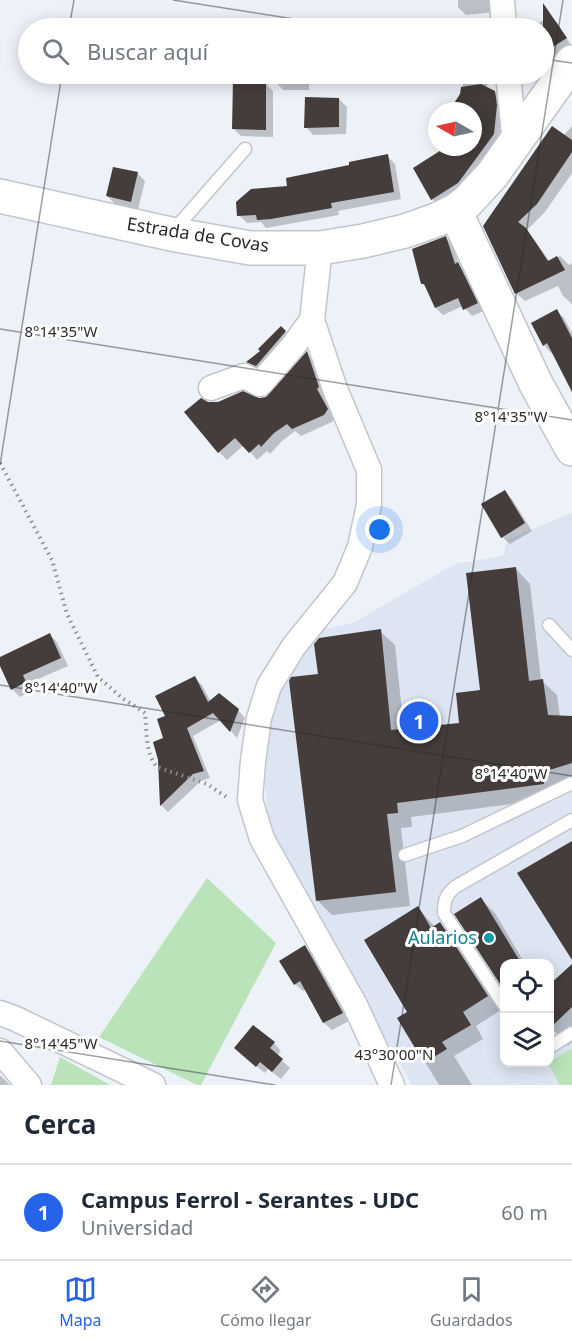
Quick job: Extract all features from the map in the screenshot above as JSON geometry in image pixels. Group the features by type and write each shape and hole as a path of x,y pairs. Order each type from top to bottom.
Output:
{"main road":[{"name":"Estrada de Covas","path":"0,196 171,234 250,248 320,248 363,241 405,231 455,211 481,189 572,62"},
{"path":"455,211 536,384 572,449"}],"street":[{"path":"502,0 503,18"},
{"path":"509,84 515,144"},
{"path":"320,248 312,320 334,389 369,470 369,506 360,548 345,583 294,646 269,686 259,718 250,800 262,839 355,1005 392,1085"},
{"path":"211,388 244,376 260,384 312,320"},
{"path":"0,1013 153,1085"},
{"path":"0,1051 29,1085"}],"lane":[{"path":"171,234 245,149"},
{"path":"549,625 572,650"},
{"path":"405,855 462,836 572,783"},
{"path":"500,999 444,913 444,901 447,894 455,887 572,820"},
{"path":"554,1044 572,1033"}],"path":[{"path":"0,463 52,560 67,614 98,677 122,698 145,713 147,742 152,761 157,767 207,784 226,798 250,800"}],"shaded area":[{"path":"572,513 572,1085 412,1085 270,839 262,748 272,695 319,630 353,623 455,564 503,556 507,540"}],"green space":[{"path":"207,878 276,943 201,1085 197,1085 99,1037"},
{"path":"572,1048 572,1085 560,1085 550,1067 554,1067 554,1059"},
{"path":"60,1057 110,1085 51,1085"}],"building":[{"path":"543,3 553,18 543,18"},
{"path":"554,19 567,38 554,46"},
{"path":"233,84 266,84 266,130 232,129"},
{"path":"481,84 495,91 497,105 494,134 482,150 482,102 455,102 461,87"},
{"path":"305,97 339,98 339,127 304,128"},
{"path":"552,126 572,140 572,152 537,204 518,222 526,228 548,261 557,256 565,270 515,294 483,226"},
{"path":"388,154 394,192 331,203 332,208 271,219 257,220 256,215 237,216 236,202 251,189 287,186 286,178"},
{"path":"432,156 478,156 458,183 431,200 413,168"},
{"path":"113,167 138,172 131,202 106,196"},
{"path":"446,236 455,264 458,262 478,303 463,310 458,298 435,308 424,284 421,284 412,249"},
{"path":"557,309 572,338 572,392 547,343 543,346 531,323"},
{"path":"281,326 286,331 256,366 246,362 260,351 258,349"},
{"path":"307,351 319,387 317,389 328,409 324,415 292,429 287,424 274,433 261,447 259,444 249,453 235,438 218,453 184,412 201,398 208,402 218,402 243,391 259,398 266,397"},
{"path":"505,490 525,523 501,538 481,504"},
{"path":"516,567 529,681 543,679 548,715 572,716 572,763 543,772 544,784 397,803 398,813 387,814 396,892 316,901 289,681 291,677 318,674 314,644 319,638 381,629 391,730 459,723 456,693 480,690 466,573"},
{"path":"50,633 61,658 23,675 26,682 11,690 0,666 0,657"},
{"path":"195,676 208,702 219,693 239,709 230,732 213,713 187,728 204,771 193,774 160,806 158,760 153,742 163,738 157,719 165,716 155,696"},
{"path":"572,841 572,960 517,873"},
{"name":"Aularios","path":"481,897 519,959 500,959 500,984 454,914"},
{"path":"418,906 431,928 440,922 488,996 463,1012 471,1025 442,1042 447,1049 424,1063 397,1018 407,1012 364,940"},
{"path":"305,945 343,1013 323,1023 300,981 294,985 279,961"},
{"path":"572,964 572,1007 554,1024 554,1013 554,980"},
{"path":"253,1025 275,1042 270,1048 283,1059 272,1072 260,1062 256,1067 234,1048"}],"place":[{"name":"Campus Ferrol - Serantes - UDC","path":"419,721"},
{"name":"Aularios","path":"489,938"}]}
